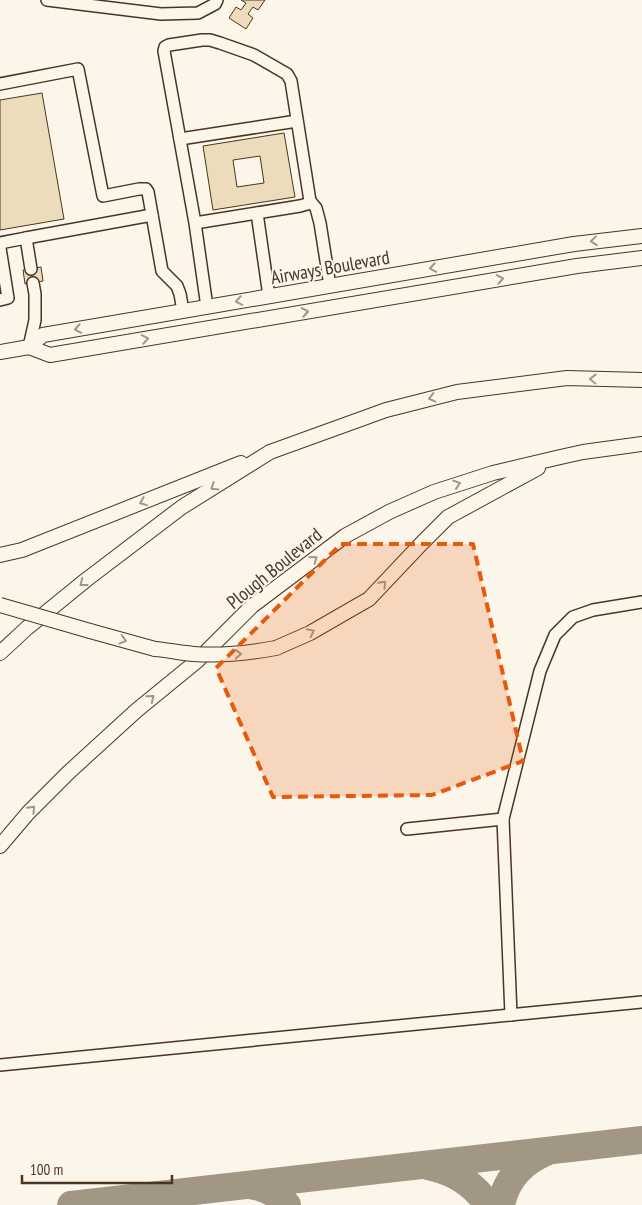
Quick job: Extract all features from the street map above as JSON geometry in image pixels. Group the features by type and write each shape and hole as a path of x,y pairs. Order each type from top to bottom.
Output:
{"main road":[{"name":"Airways Boulevard","path":"29,348 44,335 574,244 642,236"},
{"name":"Airways Boulevard","path":"0,352 29,348 50,355 577,266 642,258"},
{"path":"0,555 22,550 270,452 386,410 458,392 567,378 642,380"},
{"name":"Plough Boulevard","path":"0,846 28,813 69,772 137,710 197,661 252,606 346,536 390,512 434,492 493,473 583,452 642,444"},
{"path":"0,653 27,628 86,580 182,507 270,452"},
{"path":"0,605 155,649 194,654 222,655 253,653 276,648 310,633 369,599 448,516 556,458"}],"street":[{"path":"47,0 161,14 198,13 215,4 217,0"},
{"path":"207,307 195,223 164,51 165,47 169,45 210,40 254,55 288,74 291,81 310,201 316,208 320,223 330,286"},
{"path":"0,84 78,69 103,196 139,189 146,190 149,195 162,271 177,286 183,311"},
{"path":"180,139 297,121"},
{"path":"195,223 300,206 310,201"},
{"path":"256,213 269,296"},
{"path":"0,243 152,215"},
{"path":"26,238 31,269"},
{"path":"0,248 8,298 0,300"},
{"path":"29,348 35,320 33,282"},
{"path":"511,1015 504,819 540,671 556,635 573,616 593,610 642,602"},
{"path":"407,829 504,819"},
{"path":"0,1065 642,1002"}],"highlighted area":[{"path":"341,544 473,544 523,761 432,795 273,797 216,668"}],"building":[{"path":"241,0 265,0 258,10 253,7 248,14 253,18 246,29 229,18 236,7 241,10 246,3"},
{"path":"42,93 64,219 0,230 0,100"},
{"path":"284,133 295,197 213,210 203,146","holes":["260,156 264,183 237,187 233,160"]},
{"path":"41,267 43,281 25,284 23,270"}],"taxiway":[{"path":"71,1205 642,1140"},
{"path":"501,1205 507,1187 516,1173 537,1156 546,1152"},
{"path":"428,1166 446,1171 462,1180 476,1191 488,1205"},
{"path":"250,1185 270,1191 287,1205"}]}
